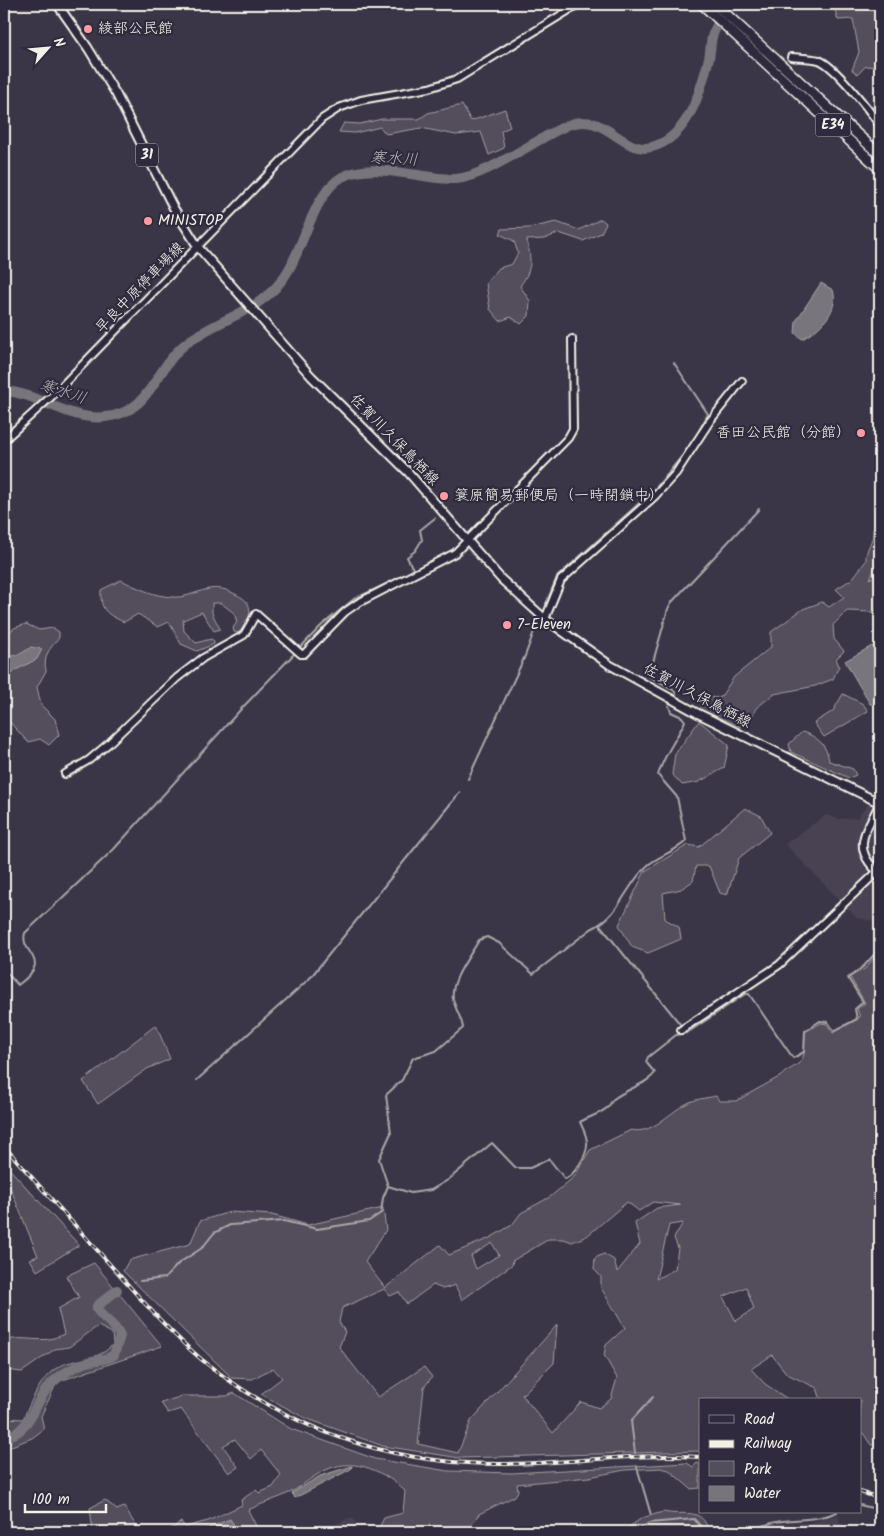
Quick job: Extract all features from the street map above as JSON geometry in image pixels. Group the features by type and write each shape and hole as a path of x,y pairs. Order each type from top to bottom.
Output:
{"highway":[{"name":"E34","path":"702,4 880,168"},
{"name":"E34","path":"715,4 880,155"}],"main road":[{"name":"佐賀川久保鳥栖線","path":"57,4 88,48 116,94 173,207 198,246 311,376 408,472 501,579 545,620 610,665 697,713 880,803"}],"street":[{"name":"早良中原停車場線","path":"4,440 53,394 310,129 330,114 362,100 429,88 457,79 579,4"},
{"path":"791,57 820,61 828,66 866,106 880,126"},
{"path":"65,774 89,760 108,744 177,678 203,658 244,635 256,614 296,650 304,654 345,612 358,603 444,561 468,542 568,438 573,429 572,339"},
{"path":"545,620 561,580 655,496 676,473 710,421 742,381"},
{"path":"680,1030 779,965 879,873 866,862 862,844 880,803"}],"shaded area":[{"path":"869,803 880,809 880,922 857,918 785,844 826,815 839,819 857,818"},
{"path":"838,1515 843,1532 756,1532 771,1525 809,1523"},
{"path":"349,1518 354,1519 359,1532 322,1532"}],"green space":[{"path":"833,4 880,4 880,67 866,66 858,74 852,70 859,52 853,19 838,20"},
{"path":"462,105 471,121 505,109 510,127 501,131 504,148 489,155 481,132 456,135 421,128 386,134 380,127 355,133 339,132 344,123 360,124 382,119 419,119 428,113"},
{"path":"601,219 606,223 601,233 583,241 559,233 544,239 527,240 530,264 520,286 530,301 529,316 521,324 511,317 500,321 490,309 486,283 499,268 512,264 518,253 514,241 500,234 502,229 530,228 556,222 579,230"},
{"path":"880,520 878,560 870,579 880,572 880,608 873,612 847,611 833,625 834,639 844,651 836,659 839,666 833,679 815,686 774,694 756,708 751,720 740,727 700,709 707,697 720,698 734,677 771,647 771,632 803,609 822,602 829,607 844,597 836,589 852,579 866,561 873,529"},
{"path":"121,580 152,593 172,597 180,597 217,588 226,590 241,597 246,602 250,610 249,617 241,631 238,633 234,632 233,628 237,622 234,613 221,603 212,603 212,613 220,629 214,631 202,612 183,620 184,631 196,643 211,639 214,641 214,644 197,651 181,644 169,622 158,627 138,614 124,622 109,614 103,607 101,590"},
{"path":"26,624 39,630 53,628 59,632 59,638 52,646 45,661 46,671 37,687 41,705 55,719 59,735 49,745 40,739 28,742 4,716 4,638 14,628"},
{"path":"843,694 863,704 868,711 824,737 814,723 833,711"},
{"path":"699,721 729,745 724,768 699,782 682,785 672,774 675,754"},
{"path":"802,732 817,739 824,746 829,761 853,769 856,775 849,778 791,752 789,744"},
{"path":"745,808 761,816 770,833 739,858 727,895 720,893 709,866 696,866 693,881 681,889 663,893 665,919 679,927 681,939 648,953 632,947 619,925 645,871 688,845 699,847"},
{"path":"880,950 880,1106 877,1115 880,1123 880,1444 871,1445 862,1433 862,1398 820,1398 817,1388 787,1374 772,1355 751,1369 765,1384 786,1398 699,1398 699,1451 460,1458 383,1446 305,1418 261,1394 282,1378 273,1368 252,1379 232,1378 123,1271 129,1260 190,1244 200,1221 230,1212 272,1215 308,1225 383,1208 386,1230 365,1262 385,1288 440,1245 449,1255 490,1238 512,1225 521,1213 550,1197 574,1177 590,1150 631,1130 639,1131 653,1126 689,1102 716,1096 719,1101 736,1101 781,1076 803,1058 805,1032 821,1023 827,1024 833,1033 860,1017 857,1009 865,1003 850,977 866,968","holes":["627,1202 639,1211 653,1202 681,1205 657,1208 635,1223 640,1244 617,1272 614,1260 604,1254 595,1258 594,1269 601,1277 601,1288 625,1328 606,1345 604,1355 617,1378 611,1399 599,1408 581,1402 553,1433 522,1395 554,1363 557,1325 471,1421 458,1453 418,1444 424,1387 432,1377 424,1367 378,1397 339,1347 345,1332 339,1322 342,1308 384,1289 390,1296 399,1292 407,1304 433,1285 443,1289 455,1285 462,1300 513,1264 512,1261 549,1239 564,1239 572,1242 587,1236","683,1223 674,1238 678,1248 675,1269 656,1279 669,1225","492,1243 499,1255 476,1269 471,1256","746,1287 754,1309 736,1321 723,1297"]},
{"path":"156,1025 170,1059 147,1069 98,1104 83,1081"},
{"path":"4,1163 79,1245 37,1271 30,1259 38,1256 4,1172"},
{"path":"94,1263 162,1346 57,1382 41,1416 44,1429 32,1438 4,1449 4,1418 23,1419 37,1390 53,1370 67,1363 95,1356 113,1344 112,1333 98,1326 69,1347 55,1349 22,1372 4,1370 4,1341 12,1339 41,1340 64,1334 58,1309 79,1297 66,1276"},
{"path":"234,1393 291,1429 375,1459 448,1471 512,1473 687,1463 693,1467 697,1463 699,1464 699,1488 691,1489 669,1470 661,1468 625,1470 589,1477 517,1484 518,1491 515,1496 479,1514 466,1532 377,1532 384,1518 403,1513 405,1491 388,1478 370,1468 349,1465 323,1471 291,1492 248,1510 257,1528 249,1532 209,1529 199,1532 167,1532 181,1522 185,1527 208,1521 242,1505 241,1500 256,1490 259,1493 273,1487 281,1475 261,1450 251,1459 235,1439 223,1446 238,1467 229,1473 181,1409 168,1413 161,1403 182,1396 227,1396"},
{"path":"105,1500 117,1510 124,1507 140,1532 93,1532 90,1508"},
{"path":"663,1512 697,1515 702,1518 709,1532 622,1532 642,1518"}],"water":[{"path":"821,283 833,290 834,305 821,325 802,339 795,333 796,321"},
{"path":"872,646 880,648 880,701 875,705 870,704 845,661"},
{"path":"31,647 42,649 37,659 16,670 4,682 4,653 15,656"},
{"path":"352,1466 351,1469 295,1498 292,1493 320,1476"},
{"path":"230,1519 234,1525 234,1532 199,1532"}],"waterway":[{"name":"寒水川","path":"4,391 29,396 66,411 91,417 120,414 133,408 150,389 165,366 184,345 197,335 253,306 278,285 294,260 324,194 342,177 354,172 383,170 443,179 468,177 496,165 568,125 581,122 593,123 603,127 631,145 641,148 652,147 665,142 684,123 697,98 710,55 712,37 728,4"},
{"path":"546,604 557,577 655,489 692,444 708,414 674,363"},
{"path":"676,694 673,689 649,676 668,609 671,603 759,509"},
{"path":"4,970 18,985 29,976 34,969 35,962 24,940 25,933 114,849 242,708 322,625 354,599 414,571 407,557 415,551 422,540 420,530 435,518"},
{"path":"468,779 525,656 536,626"},
{"path":"388,1186 379,1159 391,1133 386,1095 402,1080 413,1058 436,1051 463,1028 454,1003 453,992 458,976 479,940 487,937 499,943 533,974 609,916 647,866 686,841 677,797 658,775 685,721 682,717 671,712 669,706"},
{"path":"197,1080 310,978 460,792"},
{"path":"600,925 680,1024"},
{"path":"388,1186 411,1193 431,1190 448,1180 492,1143 516,1168 530,1168 549,1159 565,1179 572,1174 585,1154 587,1139 580,1122 602,1112 614,1099 651,1077 655,1073 646,1062 648,1057 676,1035 687,1033 745,994 749,994 793,1058 804,1052 805,1031 820,1021 828,1022 834,1031 857,1019 855,1009 863,1002 848,978 864,966 880,948"},
{"path":"140,1281 165,1278 179,1263 202,1248 214,1233 230,1225 284,1221 317,1229 369,1221 381,1213 383,1198 388,1186"},
{"path":"4,1436 13,1434 26,1424 44,1392 62,1375 83,1364 114,1355 120,1336 116,1328 100,1313 97,1306 117,1290"},
{"path":"635,1453 631,1421 653,1397"},
{"path":"637,1467 651,1515"},
{"path":"862,1506 880,1510"},
{"path":"751,1532 771,1523 815,1518 832,1514"},
{"path":"633,1532 649,1523 694,1519 706,1532"}],"railway":[{"path":"4,1146 166,1327 189,1349 261,1401 293,1418 360,1444 395,1453 467,1463 496,1464 642,1457 699,1457"},
{"path":"862,1493 880,1498"}],"place":[{"name":"綾部公民館","path":"88,29"},
{"name":"MINISTOP","path":"148,221"},
{"name":"香田公民館（分館）","path":"861,433"},
{"name":"簑原簡易郵便局（一時閉鎖中）","path":"444,496"},
{"name":"7-Eleven","path":"507,625"}]}
